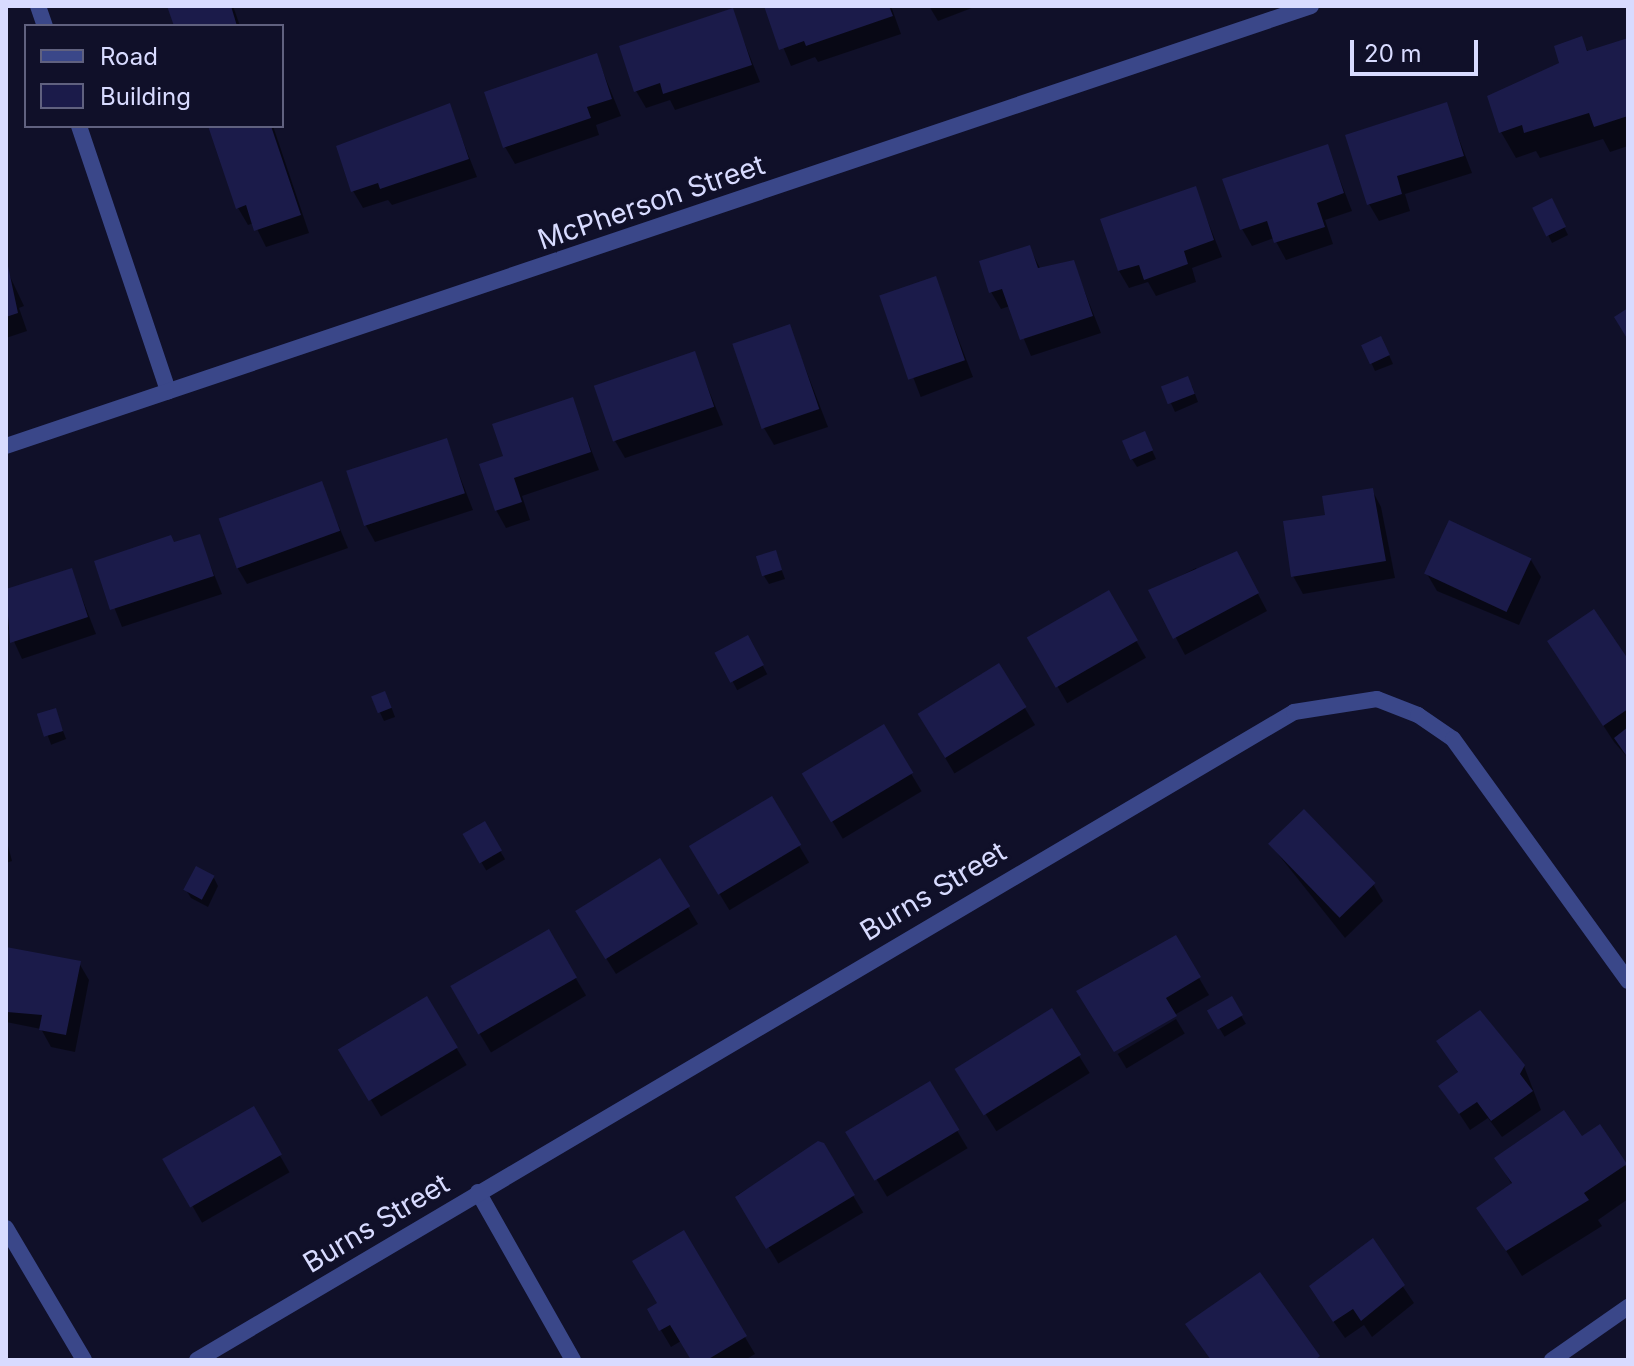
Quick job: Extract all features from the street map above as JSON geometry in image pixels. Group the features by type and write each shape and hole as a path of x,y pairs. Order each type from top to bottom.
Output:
{"street":[{"name":"McPherson Street","path":"6,446 1311,6"},
{"path":"80,128 168,391"},
{"name":"Burns Street","path":"197,1360 1240,739 1294,712 1335,702 1377,699 1418,715 1453,739 1628,981"},
{"path":"478,1192 573,1360"},
{"path":"6,1228 84,1360"},
{"path":"1552,1360 1628,1307"}],"building":[{"path":"167,6 231,6 236,24 173,24"},
{"path":"764,6 889,6 893,16 806,46 804,41 779,50"},
{"path":"733,8 752,65 663,94 660,83 634,92 619,46"},
{"path":"1582,36 1587,51 1628,38 1628,116 1594,127 1589,113 1524,133 1522,125 1499,133 1487,96 1559,63 1554,46"},
{"path":"597,53 612,99 587,107 591,118 503,148 484,92"},
{"path":"1447,102 1464,156 1397,176 1402,194 1367,205 1345,135"},
{"path":"450,103 469,159 380,189 378,183 351,192 336,146"},
{"path":"209,128 272,128 301,215 254,231 246,205 236,209"},
{"path":"1328,144 1344,193 1317,203 1325,227 1274,243 1267,221 1240,230 1222,179"},
{"path":"1196,186 1214,240 1184,251 1188,264 1144,280 1139,265 1118,271 1100,219"},
{"path":"1552,198 1566,227 1546,236 1532,208"},
{"path":"1030,245 1038,268 1074,260 1093,316 1020,340 1002,289 989,293 979,261"},
{"path":"6,267 18,313 6,317"},
{"path":"936,276 965,360 908,380 879,296"},
{"path":"1628,308 1628,340 1614,317"},
{"path":"790,324 819,409 762,429 732,344"},
{"path":"1381,336 1390,355 1370,364 1361,345"},
{"path":"695,351 714,407 613,442 594,386"},
{"path":"1188,376 1195,394 1168,404 1161,386"},
{"path":"573,397 591,452 514,478 522,502 495,511 479,464 503,456 492,424"},
{"path":"1145,431 1153,450 1130,460 1122,441"},
{"path":"447,438 465,493 364,526 346,471"},
{"path":"322,481 340,531 237,568 219,519"},
{"path":"1373,488 1386,561 1291,577 1283,521 1325,515 1322,496"},
{"path":"1449,520 1531,558 1507,612 1424,573"},
{"path":"200,534 214,576 110,610 94,561 171,535 174,542"},
{"path":"776,550 782,570 762,576 756,556"},
{"path":"1237,551 1259,593 1173,639 1148,590"},
{"path":"72,568 88,617 10,643 6,589"},
{"path":"1109,590 1138,640 1056,688 1027,638"},
{"path":"1594,609 1628,659 1628,709 1603,726 1547,641"},
{"path":"748,635 764,665 730,683 714,653"},
{"path":"999,663 1027,707 945,758 918,714"},
{"path":"385,691 392,708 378,713 371,697"},
{"path":"56,708 63,731 44,737 37,714"},
{"path":"884,724 913,773 831,822 802,773"},
{"path":"1628,727 1628,758 1614,738"},
{"path":"772,796 801,845 718,895 689,846"},
{"path":"1304,809 1376,883 1340,918 1268,844"},
{"path":"485,821 502,850 479,863 462,834"},
{"path":"660,858 690,906 605,959 575,911"},
{"path":"196,866 215,876 202,900 183,890"},
{"path":"549,929 577,977 478,1034 450,986"},
{"path":"1176,935 1201,977 1166,998 1177,1016 1114,1052 1076,991"},
{"path":"6,947 81,961 66,1035 39,1030 42,1015 7,1012"},
{"path":"427,996 458,1047 369,1101 338,1050"},
{"path":"1232,996 1243,1015 1218,1030 1207,1010"},
{"path":"1052,1008 1081,1055 984,1116 954,1069"},
{"path":"1480,1010 1525,1065 1520,1074 1533,1091 1491,1121 1477,1102 1459,1114 1438,1086 1458,1072 1436,1041"},
{"path":"930,1081 959,1130 874,1181 845,1132"},
{"path":"254,1106 282,1154 190,1207 162,1159"},
{"path":"1564,1110 1582,1136 1600,1124 1627,1164 1584,1193 1589,1200 1506,1251 1476,1208 1512,1183 1494,1158"},
{"path":"818,1141 824,1143 855,1195 766,1249 735,1197"},
{"path":"684,1230 747,1336 707,1360 691,1360 670,1325 659,1331 647,1309 657,1303 632,1261"},
{"path":"1373,1238 1405,1285 1361,1321 1353,1309 1333,1322 1309,1286"},
{"path":"1260,1272 1320,1356 1315,1360 1211,1360 1185,1324"}]}
